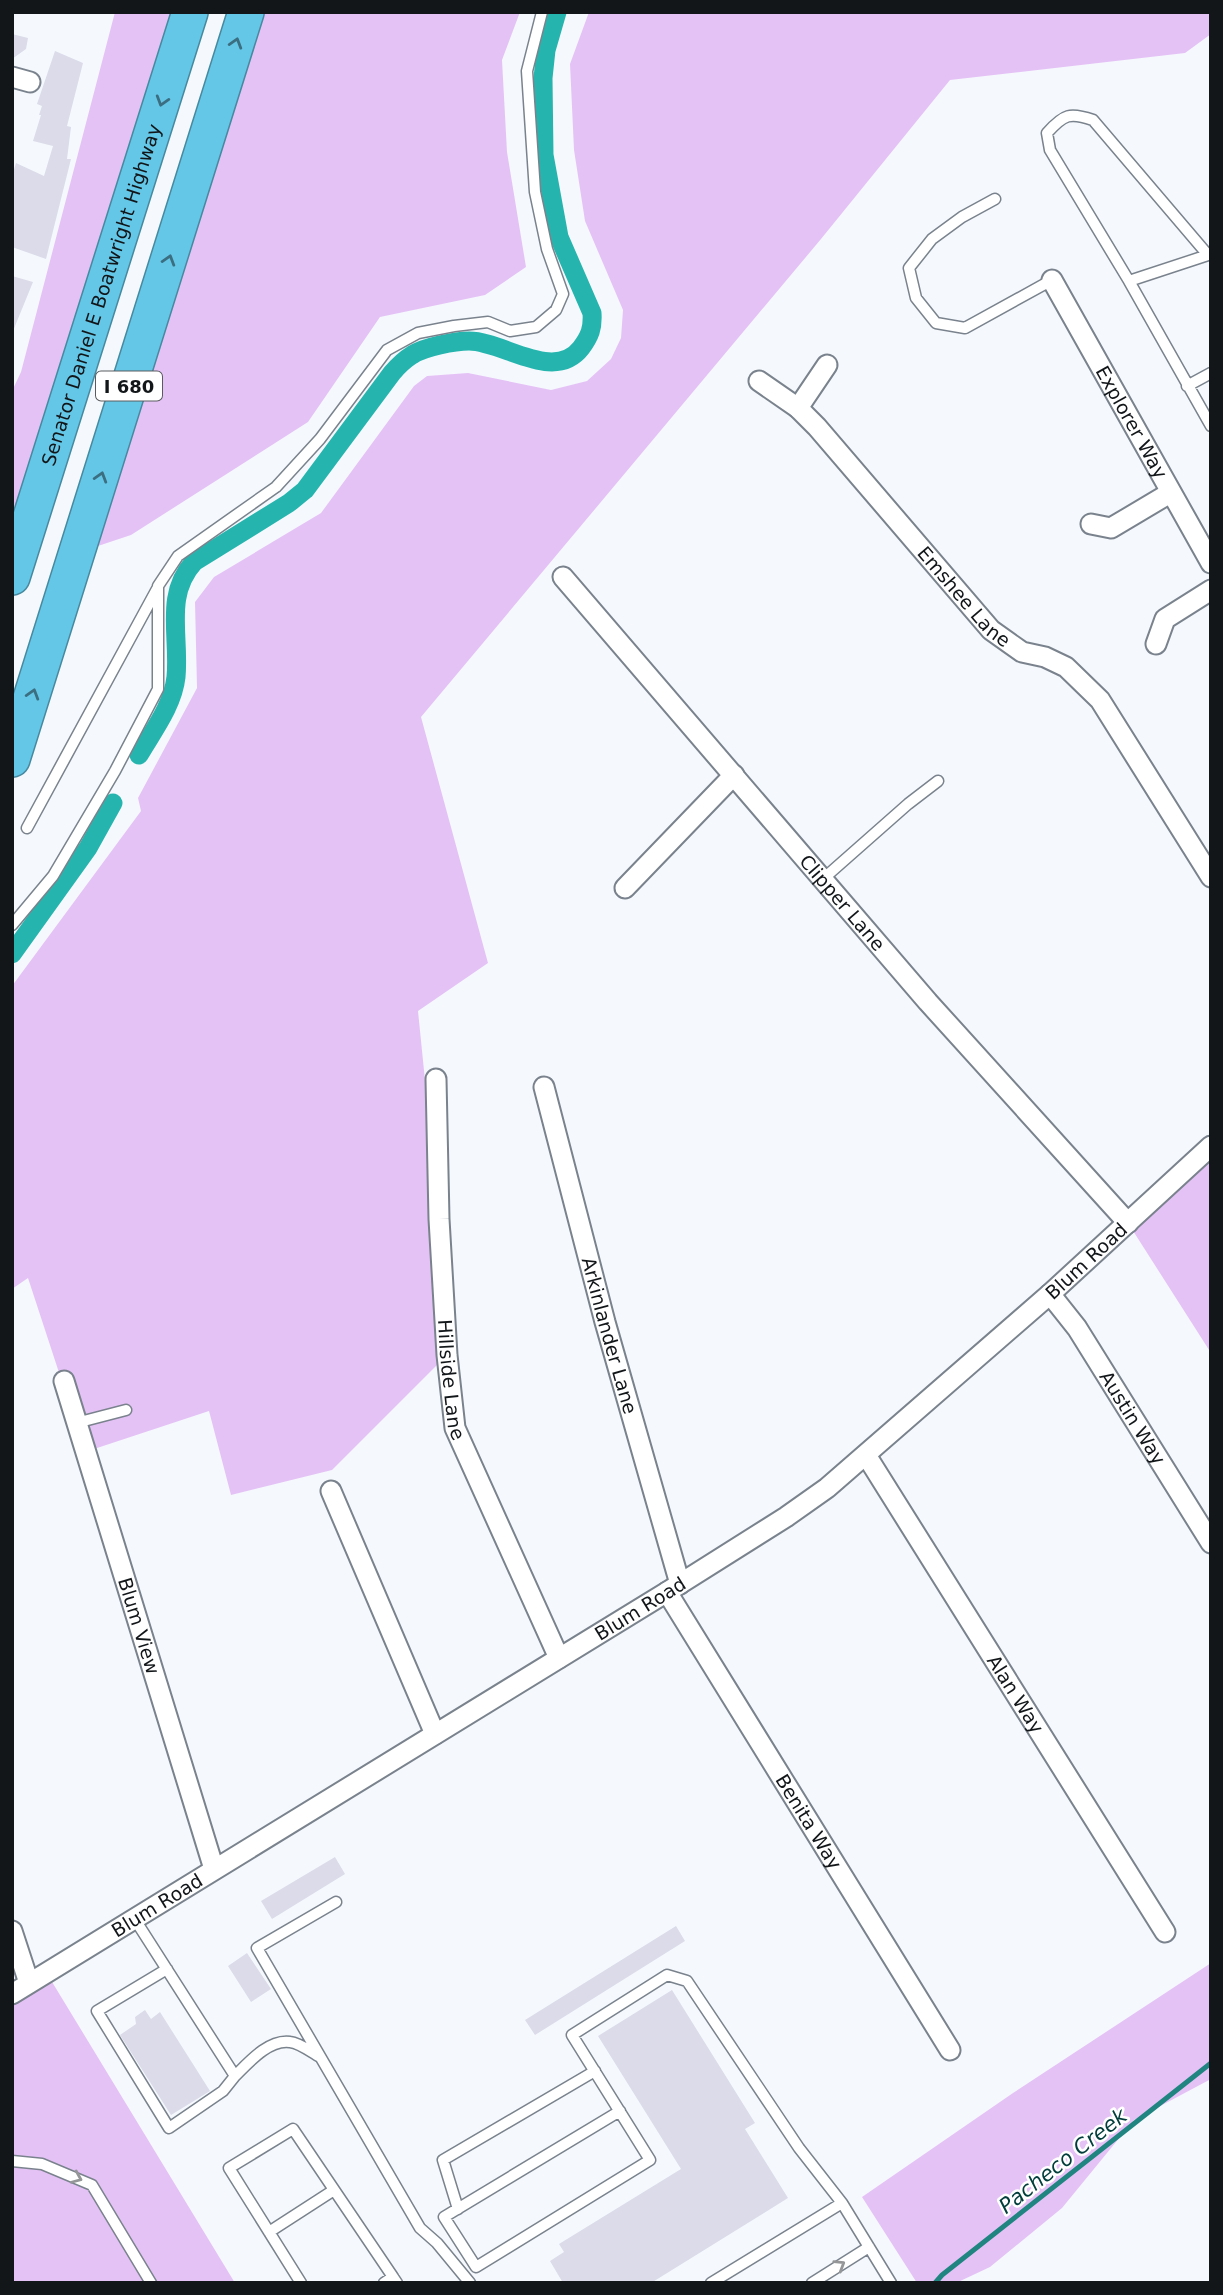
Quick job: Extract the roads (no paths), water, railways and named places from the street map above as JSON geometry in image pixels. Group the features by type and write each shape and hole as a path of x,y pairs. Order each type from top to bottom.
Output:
{"highway":[{"name":"Senator Daniel E Boatwright Highway","path":"12,577 190,12"},
{"name":"I 680","path":"12,759 246,12"}],"street":[{"name":"Explorer Way","path":"1052,281 1211,563"},
{"path":"798,408 827,365"},
{"name":"Emshee Lane","path":"759,381 798,408 817,427 990,630 1022,652 1045,657 1066,667 1100,700 1211,877"},
{"path":"1091,524 1111,528 1170,494"},
{"name":"Clipper Lane","path":"563,577 928,1002 1128,1223"},
{"path":"1156,644 1166,619 1211,590"},
{"path":"625,888 734,775"},
{"name":"Hillside Lane","path":"436,1079 439,1219 454,1428 559,1658"},
{"name":"Arkinlander Lane","path":"544,1087 674,1588"},
{"name":"Blum Road","path":"20,1988 786,1517 827,1488 866,1455 1050,1294 1211,1146"},
{"name":"Austin Way","path":"1050,1294 1077,1328 1211,1543"},
{"name":"Blum View","path":"64,1381 214,1869"},
{"name":"Alan Way","path":"866,1455 1165,1932"},
{"path":"331,1491 435,1734"},
{"name":"Benita Way","path":"674,1588 950,2050"},
{"path":"12,1931 20,1988"}],"lane":[{"path":"27,828 178,556 276,487 320,439 387,350 418,333 454,326 488,322 510,331 536,327 556,310 563,294 547,249 535,192 527,71 542,12"},
{"path":"1129,281 1208,255 1093,120 1077,115 1059,119 1047,133 1050,150 1129,281 1211,426"},
{"path":"995,198 932,239 909,268 916,298 936,323 965,328 1052,281"},
{"path":"1187,386 1211,373"},
{"path":"12,925 53,876 115,771 158,689 159,586"},
{"path":"823,879 938,781"},
{"path":"76,1423 126,1410"},
{"path":"336,1902 257,1948 421,2228 473,2283"},
{"path":"134,1918 235,2076"},
{"path":"167,1969 97,2011 169,2128 223,2091 257,2055 278,2042 292,2042 320,2057"},
{"path":"476,2267 650,2160 572,2035 667,1975 687,1981 799,2148 842,2203 891,2283"},
{"path":"458,2209 443,2160 595,2071"},
{"path":"473,2283 476,2267 444,2217 620,2111"},
{"path":"301,2283 229,2168 293,2129 391,2281"},
{"path":"12,2161 42,2164 92,2185 151,2283"},
{"path":"269,2232 334,2190"},
{"path":"710,2283 842,2203"},
{"path":"812,2283 869,2247"}],"waterway":[{"path":"139,755 162,717 174,687 177,662 176,602 185,575 194,562 289,503 305,490 401,363 424,349 469,341 528,358 557,362 570,358 587,340 592,313 559,237 544,155 543,78 546,50 557,12"},
{"path":"12,954 88,848 113,803"},
{"name":"Pacheco Creek","path":"935,2283 1211,2063"}]}
